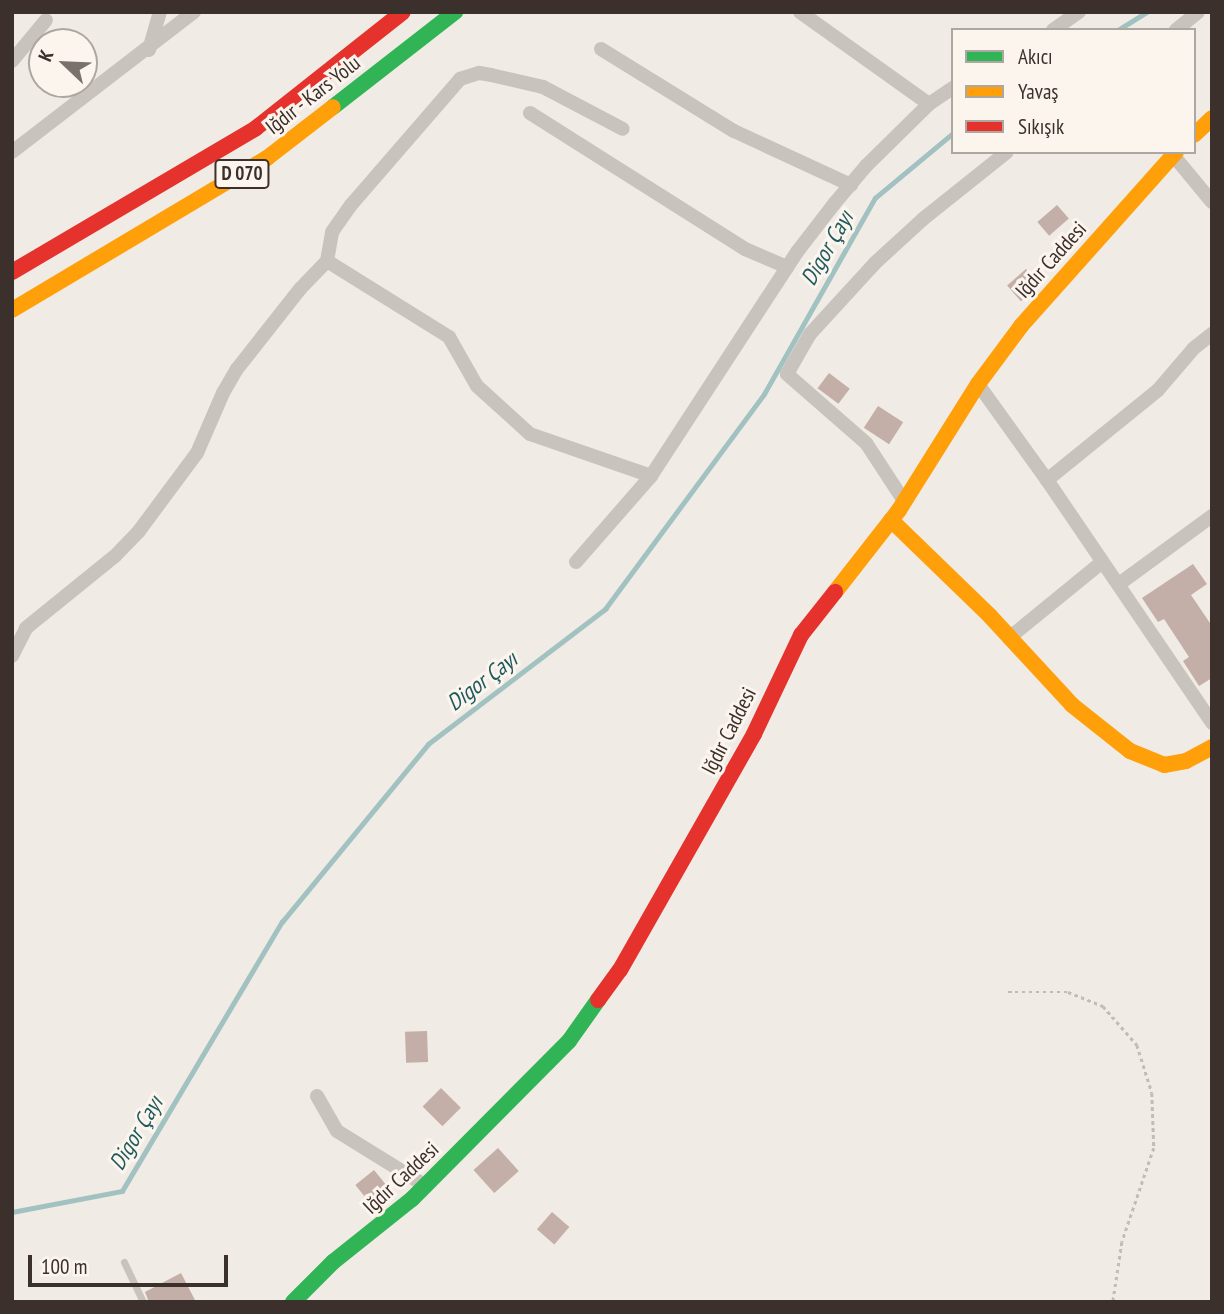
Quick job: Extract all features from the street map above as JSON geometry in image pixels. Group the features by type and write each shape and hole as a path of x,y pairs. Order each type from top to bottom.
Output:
{"main road":[{"name":"Iğdır - Kars Yolu","path":"12,272 256,128 403,12"},
{"name":"Iğdır - Kars Yolu","path":"12,310 267,158 455,12"},
{"path":"1196,133 1212,118"},
{"name":"Iğdır Caddesi","path":"293,1302 332,1262 425,1186 569,1041 620,970 754,734 801,635 891,520 978,384 1020,326 1174,154"},
{"path":"891,520 1072,705 1130,751 1164,765 1186,761 1212,747"}],"street":[{"path":"149,50 160,12"},
{"path":"12,152 149,50 194,12"},
{"path":"800,12 929,104"},
{"path":"1056,28 1079,12"},
{"path":"1178,28 1198,12"},
{"path":"12,61 46,20"},
{"path":"601,50 734,131 851,185"},
{"path":"12,656 26,628 116,556 139,531 197,453 223,393 237,369 300,289 327,261 332,232 351,205 460,79 479,74 491,75 543,87 624,129"},
{"path":"576,562 651,476 787,267 851,185 929,104 951,89"},
{"path":"530,113 745,249 787,267"},
{"path":"904,501 866,443 787,374 810,334 875,263 923,219 1004,154"},
{"path":"1176,154 1212,202"},
{"path":"327,261 449,337 477,386 530,434 651,476"},
{"path":"1047,480 1158,390 1194,348 1212,334"},
{"path":"978,384 1047,480 1101,563 1119,584 1212,723"},
{"path":"1119,584 1212,516"},
{"path":"1009,638 1101,563"},
{"path":"317,1096 337,1131 425,1186"}],"lane":[{"path":"124,1262 143,1302"}],"path":[{"path":"1008,992 1068,992 1102,1006 1137,1045 1152,1093 1154,1148 1122,1242 1113,1302"}],"building":[{"path":"1057,205 1069,219 1049,236 1037,222"},
{"path":"1026,269 1040,285 1021,301 1007,285"},
{"path":"829,373 850,389 838,404 818,388"},
{"path":"878,406 903,422 889,444 864,428"},
{"path":"1193,564 1207,584 1191,595 1212,626 1212,678 1199,686 1183,661 1189,657 1164,619 1158,622 1142,598"},
{"path":"427,1031 428,1062 406,1063 405,1032"},
{"path":"441,1088 461,1108 442,1126 423,1106"},
{"path":"498,1148 519,1171 494,1193 473,1170"},
{"path":"374,1170 392,1192 373,1207 355,1185"},
{"path":"552,1212 569,1227 554,1244 537,1229"},
{"path":"181,1273 196,1302 149,1302 145,1292"}],"waterway":[{"name":"Digor Çayı","path":"1121,28 1147,12"},
{"name":"Digor Çayı","path":"12,1212 122,1191 282,922 428,744 605,609 764,394 875,198 951,135"}],"traffic: fast":[{"path":"333,107 455,12"},
{"path":"293,1302 333,1262 412,1199 569,1041 598,1000"}],"traffic: slow":[{"path":"12,310 267,158 333,107"},
{"path":"1196,133 1212,118"},
{"path":"835,592 899,510 978,384 1021,326 1174,154"},
{"path":"891,520 990,616 1072,705 1130,751 1164,765 1186,761 1212,747"}],"traffic: jam":[{"path":"12,272 256,128 403,12"},
{"path":"598,1000 620,970 754,734 801,635 835,592"}]}
